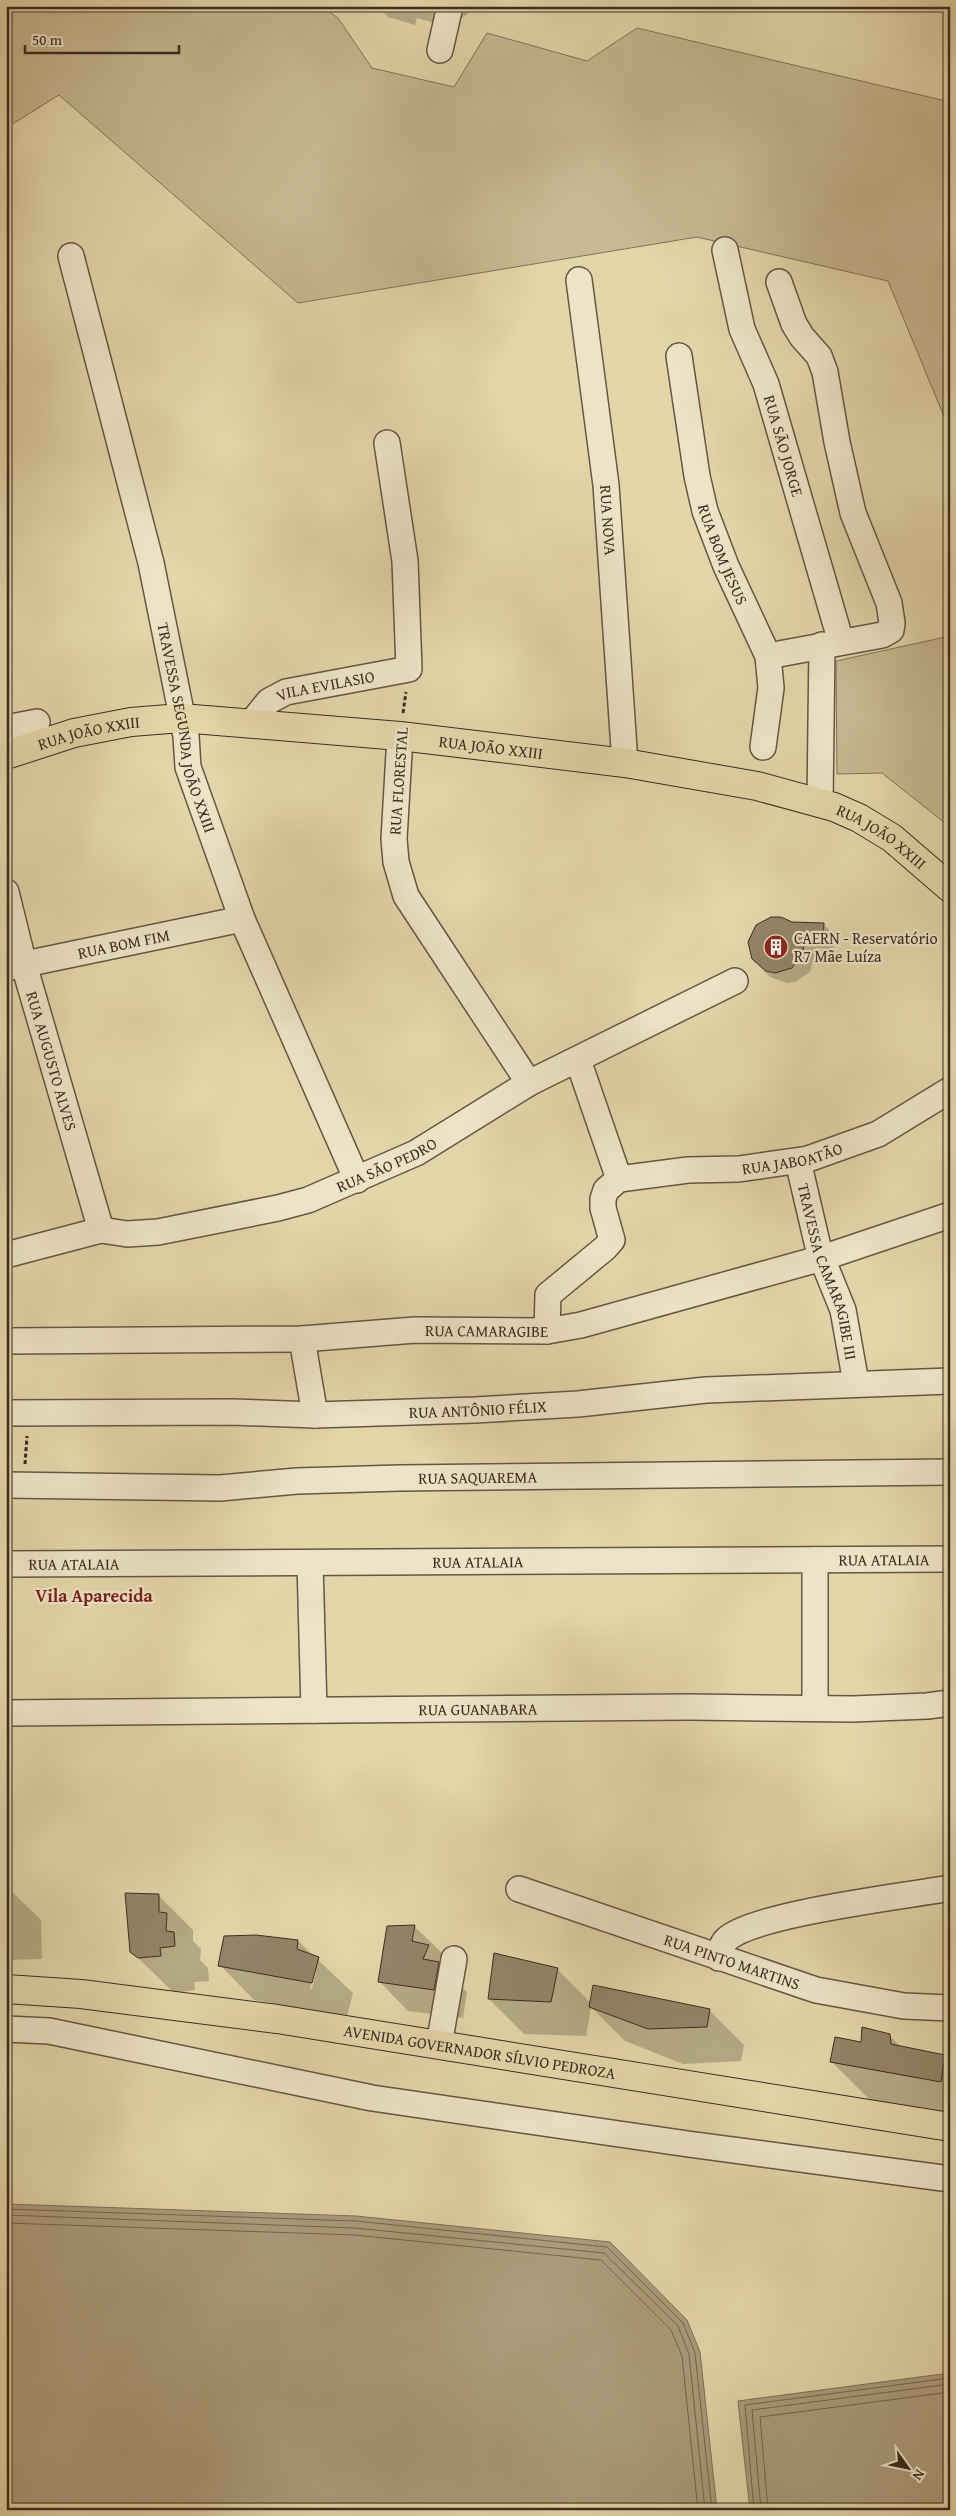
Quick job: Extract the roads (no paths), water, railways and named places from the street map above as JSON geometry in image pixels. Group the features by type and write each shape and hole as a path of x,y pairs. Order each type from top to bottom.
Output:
{"main road":[{"name":"RUA JOÃO XXIII","path":"6,755 74,733 131,722 181,718 252,722 400,736 625,763 757,786 820,802 859,818 875,827 912,853 950,888"},
{"name":"AVENIDA GOVERNADOR SÍLVIO PEDROZA","path":"6,1989 81,1994 191,2007 439,2045 950,2128"}],"street":[{"path":"440,50 450,6"},
{"name":"RUA SÃO JORGE","path":"725,250 742,329 766,384 832,643 820,802"},
{"name":"TRAVESSA SEGUNDA JOÃO XXIII","path":"71,256 147,546 186,736 188,767 242,920 357,1180"},
{"name":"RUA NOVA","path":"580,280 606,485 625,763"},
{"path":"768,656 832,643 882,636 891,630 892,623 889,603 853,512 837,442 826,372 819,356 802,337 794,324 779,282"},
{"name":"RUA BOM JESUS","path":"679,356 697,476 706,511 726,566 768,656 771,688 762,747"},
{"name":"VILA EVILASIO","path":"252,722 269,701 286,692 410,669 404,561 387,443"},
{"path":"6,728 37,722"},
{"name":"RUA FLORESTAL","path":"400,736 394,839 396,862 406,896 529,1083"},
{"name":"RUA AUGUSTO ALVES","path":"6,892 15,966 101,1230"},
{"name":"RUA BOM FIM","path":"15,966 242,920"},
{"name":"RUA SÃO PEDRO","path":"6,1255 101,1230 127,1234 158,1232 278,1208 308,1200 416,1153 529,1083 735,981"},
{"path":"547,1331 548,1295 605,1248 612,1240 603,1208 603,1199 606,1190 619,1179 578,1060"},
{"name":"RUA JABOATÃO","path":"619,1179 688,1170 739,1169 798,1161 878,1134 950,1090"},
{"name":"TRAVESSA CAMARAGIBE III","path":"798,1161 822,1258 842,1310 856,1384"},
{"name":"RUA CAMARAGIBE","path":"6,1342 302,1339 415,1330 547,1331 581,1325 822,1258 950,1215"},
{"path":"302,1339 315,1415"},
{"name":"RUA ANTÔNIO FÉLIX","path":"17,1413 232,1412 315,1415 475,1410 578,1404 706,1390 950,1381"},
{"name":"RUA SAQUAREMA","path":"15,1485 220,1488 297,1481 409,1478 950,1472"},
{"name":"RUA ATALAIA","path":"6,1564 950,1559"},
{"path":"815,1560 815,1708"},
{"path":"310,1563 314,1710"},
{"name":"RUA GUANABARA","path":"6,1713 689,1707 897,1708 950,1703"},
{"path":"719,1958 725,1941 732,1935 772,1919 950,1888"},
{"name":"RUA PINTO MARTINS","path":"519,1889 816,1990 904,2006 950,2008"},
{"path":"439,2045 454,1958"},
{"path":"6,2029 48,2031 372,2098 688,2144 950,2179"}],"water":[{"path":"6,2204 356,2216 610,2242 687,2320 700,2352 717,2510 6,2510"},
{"path":"950,2373 950,2510 750,2510 738,2401"}],"place":[{"name":"CAERN - Reservatório R7 Mãe Luíza","path":"776,947"}],"district":[{"name":"Vila Aparecida","path":"94,1595"}]}
